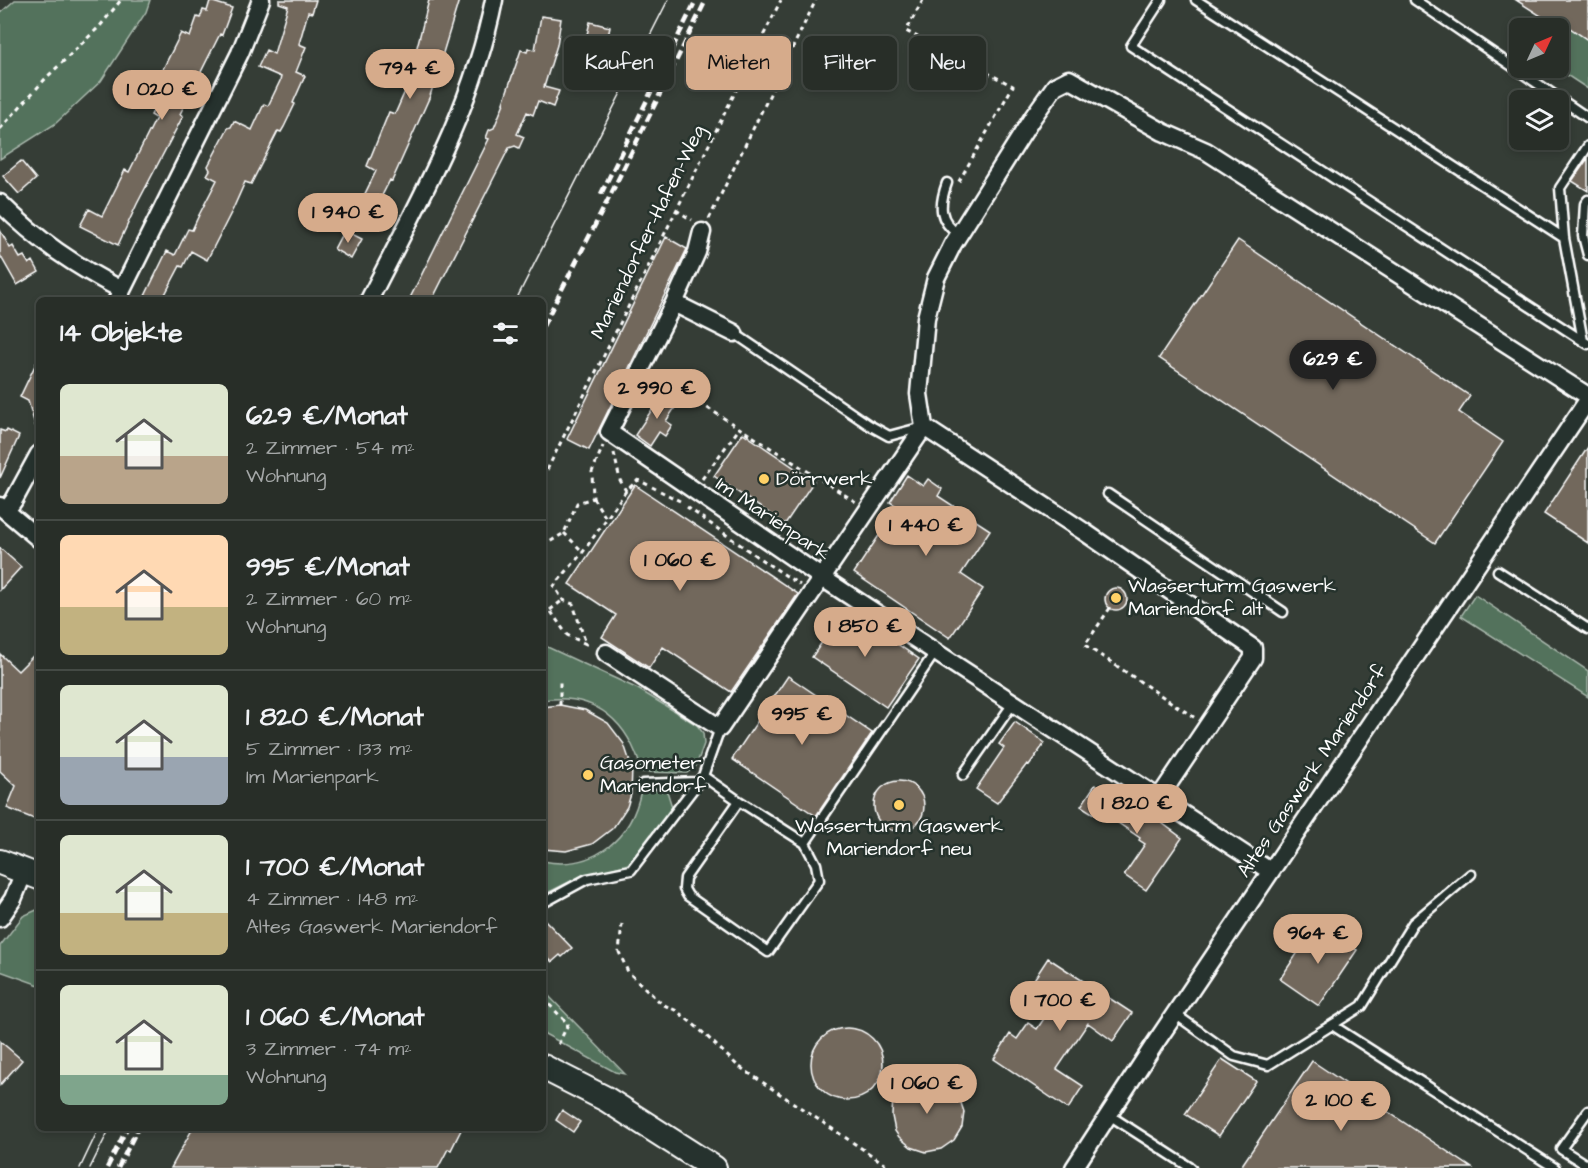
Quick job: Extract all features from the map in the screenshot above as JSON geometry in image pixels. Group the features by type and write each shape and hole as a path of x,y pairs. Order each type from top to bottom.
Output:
{"main road":[{"path":"0,862 32,874"},
{"path":"546,1069 606,1099 714,1168"}],"street":[{"path":"0,203 25,228 53,250 119,295 240,53 261,0"},
{"path":"371,297 446,147 459,116 485,42 494,0"},
{"path":"606,653 720,728 924,427 919,393 926,318 936,278 959,234 1032,117 1055,86 1069,79 1163,132 1206,151 1588,398"},
{"path":"609,432 674,303 697,252 702,232"},
{"path":"674,303 734,333"},
{"name":"Altes Gaswerk Mariendorf","path":"1074,1168 1270,871 1588,398"},
{"path":"924,427 1251,646 1254,652 1253,658 1159,798"},
{"name":"Im Marienpark","path":"609,432 694,490 816,585 840,590 1270,871"},
{"path":"36,460 14,500 3,508 36,537"},
{"path":"0,918 32,874"}],"lane":[{"path":"1161,0 1131,46 1586,343"},
{"path":"1196,0 1564,238"},
{"path":"1414,0 1588,118"},
{"path":"1586,343 1564,238 1560,188 1588,146"},
{"path":"951,186 941,207 943,216 952,230 959,234"},
{"path":"1588,200 1585,204 1583,236 1588,255"},
{"path":"734,333 869,425 889,436 924,427"},
{"path":"1108,494 1282,612"},
{"path":"1498,571 1588,629"},
{"path":"805,843 936,651"},
{"path":"963,775 1014,702"},
{"path":"546,901 587,879 631,870 700,779 720,728"},
{"path":"643,784 700,779 739,801 805,843 816,864 819,880 768,952 688,896 684,889 686,878 739,801"},
{"path":"1175,1014 1234,1056 1268,1065 1362,1006 1413,923 1471,874"},
{"path":"1332,1025 1555,1168"},
{"path":"1588,1111 1561,1149 1588,1166"},
{"path":"1109,1115 1191,1168"}],"path":[{"path":"0,129 46,78 100,26 121,0"},
{"name":"Mariendorfer-Hafen-Weg","path":"546,472 781,0"},
{"path":"702,232 816,0"},
{"path":"922,0 906,31 1013,86 951,186"},
{"path":"642,367 868,509"},
{"path":"694,490 740,429"},
{"path":"609,432 620,480 626,491"},
{"path":"606,518 593,498 592,472 609,432"},
{"path":"550,610 567,635 586,644 573,604 563,600 554,586 583,552 626,491 638,480 680,501 756,556 816,585"},
{"path":"546,544 564,533 577,503 593,498"},
{"path":"564,533 583,552"},
{"path":"546,609 550,610 563,600"},
{"path":"1110,608 1085,645 1206,726"},
{"path":"560,682 560,705"},
{"path":"622,924 619,952 628,972 662,1004 677,1011 698,1028 738,1066 891,1168"},
{"path":"546,1001 568,1024 558,1046"}],"green space":[{"path":"15,0 150,0 146,12 101,81 55,124 0,159 0,13"},
{"path":"1569,27 1588,40 1588,89 1569,77"},
{"path":"1475,595 1588,671 1588,697 1461,616"},
{"path":"546,646 638,689 697,725 703,733 704,744 696,766 687,773 642,772 629,739 608,715 595,706 562,699 546,700"},
{"path":"641,790 667,791 673,810 632,863 577,878 546,894 546,861 561,863 579,861 594,856 619,836 629,823"},
{"path":"36,910 36,984 0,971 0,946 23,916"},
{"path":"546,993 625,1074 615,1072 546,1035"}],"building":[{"path":"279,0 316,0 312,13 308,12 299,44 306,47 296,72 305,76 293,103 295,104 281,132 278,131 251,184 245,182 207,260 191,251 164,297 144,297 167,251 175,255 188,229 192,230 217,180 207,175 210,170 208,166 228,128 234,121 252,130 264,104 268,106 280,81 281,77 258,67 266,50 274,54 288,6 279,3"},
{"path":"429,0 459,0 430,96 392,181 390,180 373,213 359,206 376,171 367,166 389,112 395,114 409,82 405,81 407,72 413,54 415,55"},
{"path":"1516,0 1588,0 1588,40 1569,27 1569,18 1544,18"},
{"path":"210,1 232,8 222,35 220,34 180,114 183,116 118,245 80,226 89,209 102,216 125,170 129,172 156,118 151,115 162,94 153,89 181,33 190,37 197,17 200,18 203,10 207,11"},
{"path":"541,16 561,19 557,45 544,87 559,91 553,107 538,101 533,115 527,112 517,134 524,137 519,148 515,146 509,148 434,297 410,297 489,139 486,138 489,130 494,128 521,50 527,52 528,48 535,50"},
{"path":"590,22 610,27 608,36 587,36"},
{"path":"1588,158 1588,191 1572,181"},
{"path":"21,161 36,179 19,194 3,176"},
{"path":"0,230 10,248 13,246 20,258 24,256 29,264 33,261 39,272 17,285 0,255"},
{"path":"344,230 362,239 351,259 334,249"},
{"path":"666,237 687,249 589,450 567,439"},
{"path":"1238,240 1470,396 1459,412 1503,442 1435,543 1159,358"},
{"path":"36,363 36,428 28,401 20,397"},
{"path":"663,393 678,403 666,421 672,425 665,436 659,432 650,446 635,435"},
{"path":"0,430 6,432 7,430 19,436 0,478"},
{"name":"Dörrwerk","path":"743,433 814,481 785,524 714,476"},
{"path":"1588,447 1588,543 1544,514"},
{"path":"907,475 923,486 928,479 942,489 938,496 990,530 961,574 983,589 950,638 854,573 898,507 890,502"},
{"path":"635,485 798,594 731,692 663,647 649,668 602,637 616,615 569,584"},
{"path":"0,548 21,567 0,590"},
{"name":"Wasserturm Gaswerk Mariendorf alt","path":"1116,588 1124,591 1127,599 1124,607 1116,610 1108,607 1105,599 1108,591"},
{"path":"845,608 919,659 886,707 812,657"},
{"path":"36,653 36,820 7,808 16,786 0,771 0,654 18,671"},
{"path":"788,676 872,733 816,816 732,759"},
{"name":"Gasometer Mariendorf","path":"560,705 585,710 608,723 624,744 632,768 631,794 627,807 613,828 592,844 566,851 546,849 546,707"},
{"path":"1015,722 1045,743 997,803 976,789 1004,748 999,744"},
{"name":"Wasserturm Gaswerk Mariendorf neu","path":"899,781 917,788 924,806 917,824 899,831 881,824 874,806 881,788"},
{"path":"1095,785 1131,809 1135,803 1182,838 1146,890 1124,875 1145,844 1105,814 1102,819 1081,806"},
{"path":"546,921 572,948 552,962 546,956"},
{"path":"1317,924 1357,950 1319,1006 1280,979"},
{"path":"1048,958 1132,1013 1113,1041 1088,1023 1057,1069 1083,1086 1068,1109 994,1059 1010,1034 1017,1039 1028,1023 1037,1029 1056,1001 1031,984"},
{"path":"854,1028 873,1038 881,1050 883,1064 881,1078 873,1090 861,1098 840,1100 821,1090 813,1078 811,1057 821,1038 833,1030"},
{"path":"0,1041 22,1060 0,1085"},
{"path":"1222,1059 1256,1081 1219,1136 1185,1114"},
{"path":"1312,1061 1472,1168 1240,1168"},
{"path":"926,1079 942,1082 948,1086 959,1097 964,1112 962,1127 954,1140 941,1149 926,1152 911,1147 899,1137 895,1131 892,1116 893,1095 912,1083"},
{"path":"562,1110 580,1122 573,1132 556,1120"},
{"path":"191,1131 460,1131 438,1168 171,1168"}],"tram line":[{"path":"518,297 668,0"},
{"path":"80,1168 98,1131"},
{"path":"90,1168 108,1131"}],"railway":[{"path":"601,194 696,0"},
{"path":"546,320 706,0"},
{"path":"107,1168 126,1131"},
{"path":"118,1168 136,1131"}],"place":[{"name":"Dörrwerk","path":"764,479"},
{"name":"Wasserturm Gaswerk Mariendorf alt","path":"1116,598"},
{"name":"Gasometer Mariendorf","path":"588,775"},
{"name":"Wasserturm Gaswerk Mariendorf neu","path":"899,805"}]}
